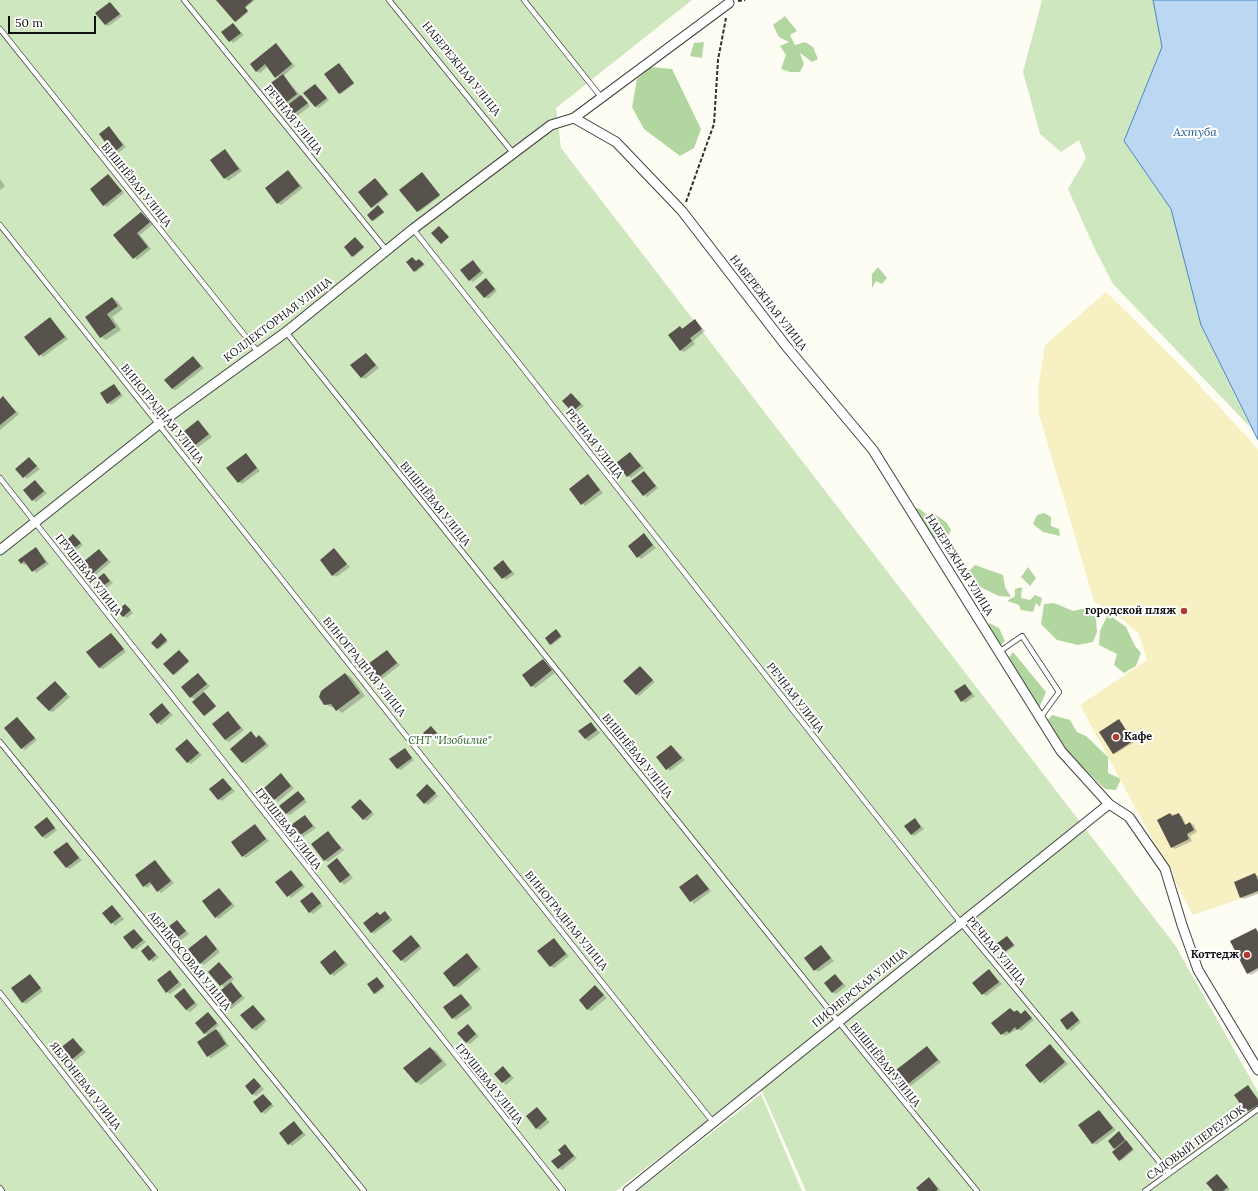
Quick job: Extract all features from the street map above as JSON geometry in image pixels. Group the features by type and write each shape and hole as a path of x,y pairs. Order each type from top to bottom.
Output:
{"street":[{"path":"574,118 728,2"},
{"name":"КОЛЛЕКТОРНАЯ УЛИЦА","path":"0,550 159,424 286,332 413,229 551,125 574,118"},
{"name":"НАБЕРЕЖНАЯ УЛИЦА","path":"574,118 616,142 682,211 786,346 872,450 1061,751 1109,804 1129,817 1165,869 1182,925 1198,970 1258,1070"},
{"name":"ПИОНЕРСКАЯ УЛИЦА","path":"628,1191 1109,804"}],"lane":[{"name":"РЕЧНАЯ УЛИЦА","path":"184,0 387,251"},
{"name":"НАБЕРЕЖНАЯ УЛИЦА","path":"389,0 514,154"},
{"path":"524,0 601,97"},
{"name":"ВИШНЁВАЯ УЛИЦА","path":"0,29 258,352"},
{"name":"ВИНОГРАДНАЯ УЛИЦА","path":"0,225 712,1122"},
{"name":"РЕЧНАЯ УЛИЦА","path":"413,229 961,922 1168,1172"},
{"name":"ВИШНЁВАЯ УЛИЦА","path":"286,332 976,1191"},
{"name":"ГРУШЕВАЯ УЛИЦА","path":"0,478 563,1191"},
{"path":"999,652 1022,636 1059,692 1040,718"},
{"name":"АБРИКОСОВАЯ УЛИЦА","path":"0,742 364,1191"},
{"name":"ЯБЛОНЕВАЯ УЛИЦА","path":"0,993 155,1191"},
{"name":"САДОВЫЙ ПЕРЕУЛОК","path":"1145,1191 1168,1172 1258,1109"}],"path":[{"path":"682,211 692,188 714,124 718,60 728,2 745,0"}],"green space":[{"name":"СНТ \"Изобилие\"","path":"0,0 692,0 556,108 561,148 1175,945 1258,1092 1258,1191 806,1191 758,1082 616,1191 0,1191"},
{"path":"1042,0 1153,0 1162,47 1124,141 1171,209 1201,325 1251,428 1113,284 1094,247 1068,189 1086,158 1079,140 1061,152 1040,134 1023,72"},
{"path":"785,16 797,31 790,35 795,45 805,42 813,47 818,59 812,62 800,53 804,64 800,72 790,72 781,69 786,55 780,46 789,42 779,37 773,25"},
{"path":"704,42 702,58 690,56 694,43"},
{"path":"651,67 672,69 701,129 694,148 680,156 644,129 632,107 637,79"},
{"path":"878,267 887,278 882,284 876,281 872,288 872,274"},
{"path":"913,507 920,509 928,516 936,515 946,522 951,530 946,540 933,538"},
{"path":"1044,513 1051,517 1051,526 1059,529 1060,536 1043,532 1033,524 1037,515"},
{"path":"975,565 1003,575 1005,587 1011,597 999,596 982,588 964,576"},
{"path":"1028,567 1036,578 1030,586 1021,577"},
{"path":"1022,587 1021,598 1030,600 1035,595 1042,598 1040,607 1036,603 1033,612 1021,610 1019,605 1007,601 1015,596 1015,589"},
{"path":"1054,603 1073,611 1095,606 1097,632 1093,642 1078,645 1057,640 1041,624 1044,604"},
{"path":"1108,614 1126,627 1135,646 1141,653 1136,666 1124,673 1114,665 1117,654 1099,645 1100,631"},
{"path":"989,623 999,628 1005,641 999,647 988,630"},
{"path":"1013,652 1046,692 1039,708 1008,659"},
{"path":"1052,715 1070,720 1077,732 1086,736 1108,757 1108,773 1121,779 1116,790 1105,789 1064,749 1047,721"},
{"path":"761,1094 802,1191 637,1191"}],"sand":[{"name":"городской пляж","path":"1106,292 1189,374 1258,449 1258,893 1193,915 1080,705 1147,660 1139,634 1124,621 1094,601 1039,414 1038,388 1045,345"}],"water":[{"name":"Ахтуба","path":"1153,0 1258,0 1258,440 1201,325 1171,209 1124,141 1162,47"}],"building":[{"path":"216,0 253,0 245,7 248,11 235,22"},
{"path":"110,2 120,14 105,25 95,13"},
{"path":"233,23 241,33 229,42 221,32"},
{"path":"276,43 292,64 275,78 265,64 256,72 250,64"},
{"path":"339,63 354,83 339,94 324,74"},
{"path":"283,74 297,94 283,105 268,85"},
{"path":"315,84 327,98 315,107 303,93"},
{"path":"301,95 308,103 292,115 285,107"},
{"path":"109,126 123,145 113,153 99,134"},
{"path":"225,149 239,169 224,179 210,160"},
{"path":"288,170 300,186 277,204 265,188"},
{"path":"422,172 440,195 417,212 399,190"},
{"path":"108,174 122,191 103,206 90,189"},
{"path":"375,178 388,194 371,208 358,192"},
{"path":"378,205 384,212 372,221 367,215"},
{"path":"141,212 150,222 137,233 148,247 133,259 113,235"},
{"path":"439,226 449,237 441,244 431,233"},
{"path":"355,237 364,247 352,257 344,247"},
{"path":"412,257 416,261 419,259 424,264 414,272 406,262"},
{"path":"473,260 481,271 469,281 460,270"},
{"path":"486,278 495,289 484,298 475,287"},
{"path":"112,297 118,306 107,314 116,327 100,338 85,317"},
{"path":"50,317 65,337 39,356 24,337"},
{"path":"695,319 702,329 690,338 692,341 680,351 668,335 680,326 682,329"},
{"path":"366,353 376,365 361,378 350,365"},
{"path":"193,356 201,366 172,389 164,380"},
{"path":"114,384 121,394 107,404 100,393"},
{"path":"571,393 581,404 572,412 562,401"},
{"path":"3,396 16,412 0,425 0,399"},
{"path":"198,420 209,434 189,450 178,436"},
{"path":"630,452 641,466 627,477 616,463"},
{"path":"246,453 257,468 238,483 226,468"},
{"path":"29,457 37,466 23,478 15,469"},
{"path":"644,471 656,486 643,496 631,481"},
{"path":"588,474 600,490 581,505 569,489"},
{"path":"35,480 44,491 32,501 23,490"},
{"path":"644,533 653,545 637,558 628,546"},
{"path":"73,534 81,543 73,549 66,541"},
{"path":"36,547 46,562 32,572 24,561 21,564 18,560"},
{"path":"334,548 347,564 332,576 320,560"},
{"path":"99,549 108,560 92,574 83,562"},
{"path":"503,560 512,572 502,579 493,568"},
{"path":"104,573 110,581 101,587 95,580"},
{"path":"125,604 131,610 123,617 117,611"},
{"path":"556,629 561,636 550,645 545,638"},
{"path":"111,633 124,649 99,668 86,652"},
{"path":"161,633 167,640 157,649 151,643"},
{"path":"179,650 189,661 173,675 163,664"},
{"path":"387,650 397,663 378,678 368,664"},
{"path":"543,659 552,670 531,687 522,675"},
{"path":"640,666 653,680 636,695 623,681"},
{"path":"198,673 207,684 190,698 181,687"},
{"path":"345,673 360,693 336,711 331,704 324,705 319,697 321,691"},
{"path":"55,681 67,694 49,711 36,698"},
{"path":"965,684 972,694 961,702 954,691"},
{"path":"204,692 216,706 204,716 192,702"},
{"path":"162,703 170,713 157,724 149,714"},
{"path":"228,711 241,728 225,740 212,724"},
{"path":"17,717 35,738 21,749 4,728"},
{"name":"Кафе","path":"1119,719 1133,741 1113,754 1099,732"},
{"path":"591,722 597,730 585,739 578,731"},
{"path":"431,726 437,733 429,740 423,733"},
{"path":"251,731 256,738 259,735 266,744 242,763 230,749"},
{"path":"187,739 199,753 187,763 175,749"},
{"path":"671,745 682,758 666,770 656,757"},
{"path":"405,748 412,758 397,769 389,759"},
{"path":"281,773 291,786 274,800 264,788"},
{"path":"223,778 232,789 218,800 209,789"},
{"path":"427,784 436,793 424,804 416,795"},
{"path":"298,791 305,799 286,814 279,806"},
{"path":"360,799 372,812 363,820 351,807"},
{"path":"1170,813 1172,816 1179,813 1185,825 1190,822 1194,830 1187,834 1189,839 1171,848 1157,820"},
{"path":"305,815 313,826 299,836 291,825"},
{"path":"47,817 55,828 42,837 34,827"},
{"path":"915,818 921,827 911,835 904,826"},
{"path":"255,824 266,839 242,857 231,842"},
{"path":"328,831 341,848 324,861 311,844"},
{"path":"67,842 79,858 66,868 53,852"},
{"path":"337,858 350,875 340,883 327,866"},
{"path":"155,860 171,881 157,892 150,882 143,887 135,875"},
{"path":"291,870 303,885 287,897 275,882"},
{"path":"1255,873 1258,880 1258,891 1240,898 1234,882"},
{"path":"697,874 709,889 690,902 679,887"},
{"path":"219,888 232,904 215,918 202,901"},
{"path":"312,892 321,903 309,913 300,901"},
{"path":"112,905 121,916 111,924 102,913"},
{"path":"385,911 390,918 371,933 363,923 377,912 380,915"},
{"path":"177,920 186,931 173,941 164,930"},
{"name":"Коттедж","path":"1256,928 1258,933 1258,968 1247,974 1230,941"},
{"path":"134,929 143,940 132,949 123,937"},
{"path":"206,935 217,949 200,964 188,949"},
{"path":"411,935 420,946 401,961 392,951"},
{"path":"1007,936 1014,945 1003,953 996,944"},
{"path":"554,938 566,954 550,967 537,951"},
{"path":"148,945 156,955 149,961 141,951"},
{"path":"821,945 831,958 814,971 804,958"},
{"path":"335,950 345,963 330,975 320,962"},
{"path":"467,953 478,967 454,987 443,973"},
{"path":"219,962 232,977 220,986 208,972"},
{"path":"989,969 999,982 982,995 972,983"},
{"path":"170,970 179,982 166,993 157,980"},
{"path":"30,974 41,988 22,1003 11,988"},
{"path":"835,974 843,984 832,993 824,983"},
{"path":"377,977 384,986 374,994 367,984"},
{"path":"231,982 242,996 228,1008 216,994"},
{"path":"595,985 604,995 587,1010 579,1000"},
{"path":"184,988 195,1003 186,1010 174,996"},
{"path":"461,994 470,1005 452,1019 443,1007"},
{"path":"253,1005 265,1019 252,1029 240,1015"},
{"path":"1010,1008 1014,1012 1017,1010 1021,1014 1025,1010 1032,1018 1017,1030 1015,1027 1009,1033 1007,1031 1001,1035 991,1023"},
{"path":"1072,1011 1079,1020 1067,1030 1060,1020"},
{"path":"208,1012 217,1023 204,1034 195,1023"},
{"path":"468,1024 476,1034 466,1043 457,1033"},
{"path":"216,1029 226,1044 207,1057 197,1042"},
{"path":"73,1038 83,1050 69,1062 59,1049"},
{"path":"1050,1044 1065,1062 1040,1083 1025,1065"},
{"path":"927,1046 938,1060 903,1088 892,1073"},
{"path":"430,1047 442,1061 416,1083 403,1068"},
{"path":"503,1066 511,1076 502,1083 494,1074"},
{"path":"254,1078 261,1086 252,1095 245,1086"},
{"path":"1248,1085 1258,1100 1258,1105 1246,1112 1234,1095"},
{"path":"263,1094 272,1104 261,1113 253,1102"},
{"path":"537,1107 547,1119 536,1129 526,1116"},
{"path":"1099,1110 1113,1128 1092,1144 1078,1125"},
{"path":"294,1121 303,1133 288,1145 279,1133"},
{"path":"1119,1131 1125,1140 1114,1149 1108,1141"},
{"path":"1126,1140 1133,1149 1119,1161 1112,1152"},
{"path":"565,1144 574,1156 558,1169 551,1161 561,1154 558,1150"},
{"path":"1217,1174 1228,1187 1223,1191 1213,1191 1206,1183"},
{"path":"929,1177 938,1189 936,1191 919,1191 916,1188"}],"place":[{"name":"городской пляж","path":"1184,611"},
{"name":"Кафе","path":"1116,737"},
{"name":"Коттедж","path":"1247,955"}]}
